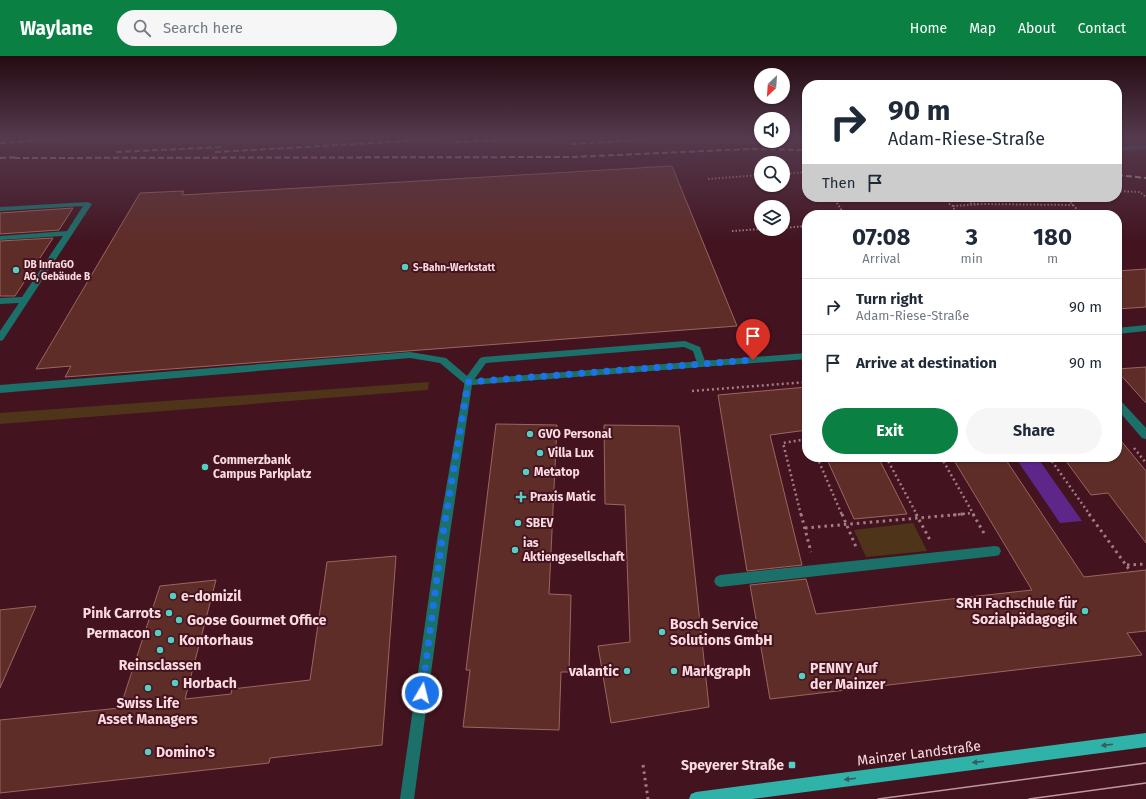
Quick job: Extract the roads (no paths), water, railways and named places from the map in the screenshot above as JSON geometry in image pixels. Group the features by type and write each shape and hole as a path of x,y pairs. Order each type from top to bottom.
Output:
{"main road":[{"name":"Mainzer Landstraße","path":"696,799 1146,740"}],"street":[{"path":"0,209 88,204 0,338"},
{"path":"0,238 69,233"},
{"path":"0,301 25,300"},
{"path":"1122,330 1146,328"},
{"path":"408,799 442,540 468,382 483,360 685,344 697,349 701,364"},
{"path":"0,389 410,354 443,360 468,382 802,356"},
{"path":"1122,408 1146,435"},
{"path":"720,581 863,564 995,551"}],"tram line":[{"path":"878,799 1146,763"},
{"path":"1029,799 1146,783"}],"railway":[{"path":"1122,176 1146,178"}],"place":[{"name":"S-Bahn-Werkstatt","path":"405,267"},
{"name":"DB InfraGO AG, Gebäude B","path":"16,270"},
{"name":"GVO Personal","path":"530,434"},
{"name":"Villa Lux","path":"540,453"},
{"name":"Commerzbank Campus Parkplatz","path":"205,467"},
{"name":"Metatop","path":"526,472"},
{"name":"Praxis Matic","path":"521,497"},
{"name":"SBEV","path":"518,523"},
{"name":"ias Aktiengesellschaft","path":"515,550"},
{"name":"e-domizil","path":"173,596"},
{"name":"SRH Fachschule für Sozialpädagogik","path":"1085,611"},
{"name":"Pink Carrots","path":"169,613"},
{"name":"Goose Gourmet Office","path":"179,620"},
{"name":"Bosch Service Solutions GmbH","path":"662,632"},
{"name":"Permacon","path":"158,633"},
{"name":"Kontorhaus","path":"171,640"},
{"name":"Reinsclassen","path":"160,650"},
{"name":"valantic","path":"627,671"},
{"name":"Markgraph","path":"674,671"},
{"name":"PENNY Auf der Mainzer","path":"802,676"},
{"name":"Horbach","path":"175,683"},
{"name":"Swiss Life Asset Managers","path":"148,688"},
{"name":"Domino's","path":"148,752"},
{"name":"Speyerer Straße","path":"792,765"}]}
